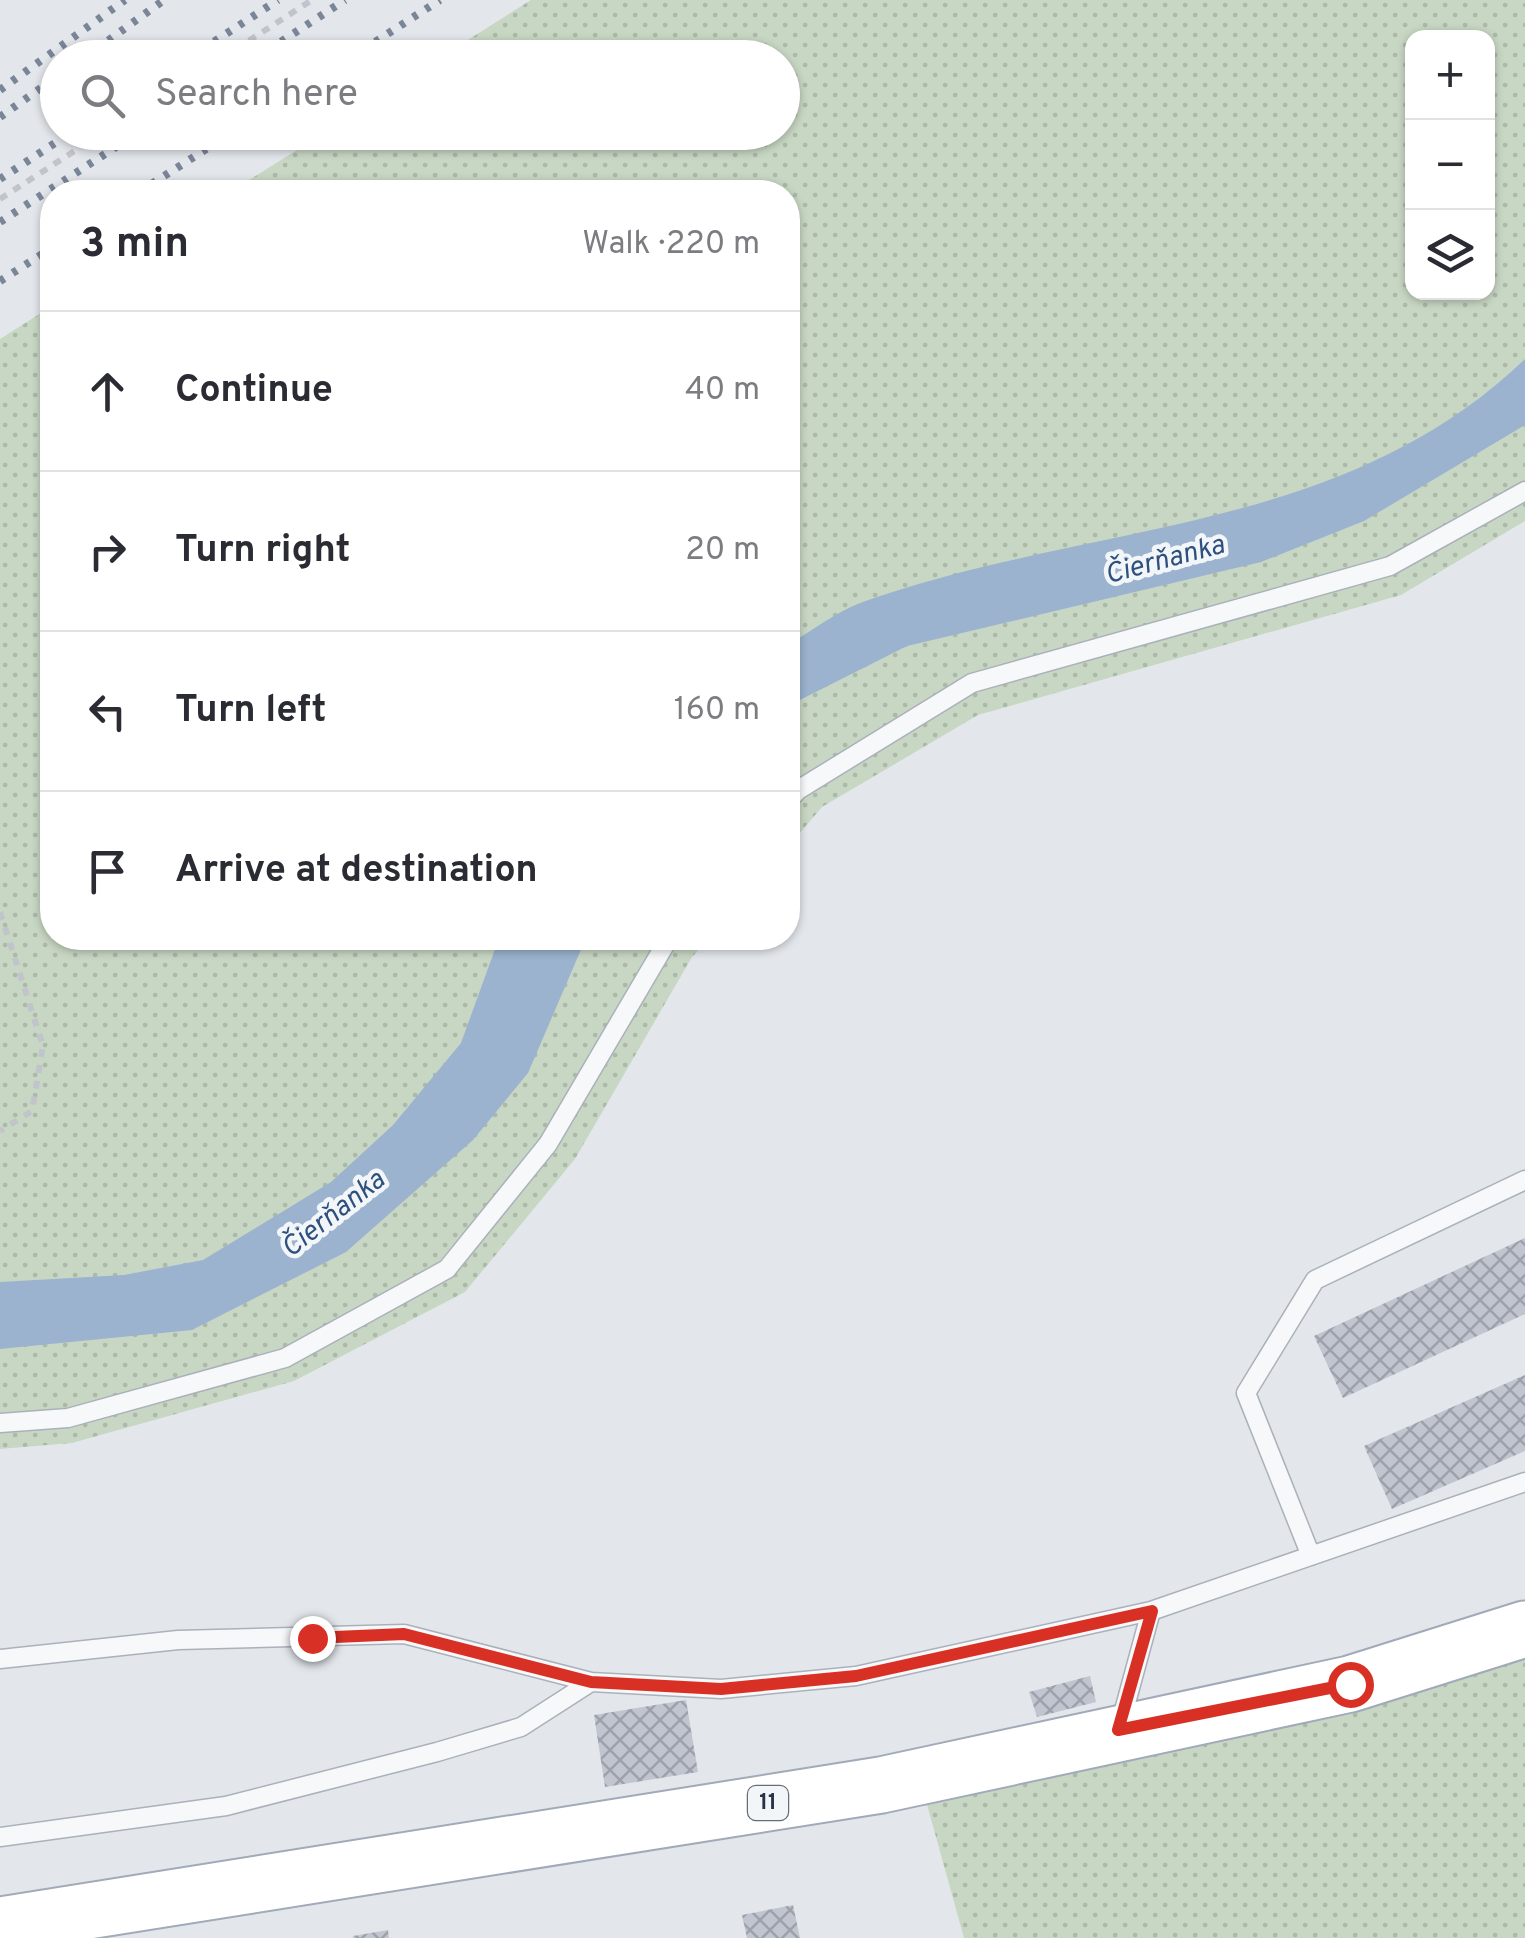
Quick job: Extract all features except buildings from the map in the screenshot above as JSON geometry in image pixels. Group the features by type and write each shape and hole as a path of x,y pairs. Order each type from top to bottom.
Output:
{"main road":[{"name":"11","path":"0,1926 880,1784 1118,1730 1350,1684 1525,1629"}],"lane":[{"path":"800,789 972,683 1390,566 1525,491"},
{"path":"0,1423 68,1418 285,1358 447,1269 548,1144 663,950"},
{"path":"1310,1556 1246,1393 1315,1280 1525,1180"},
{"path":"0,1659 178,1640 404,1634 591,1682 721,1689 856,1676 1152,1611 1525,1482"},
{"path":"1118,1730 1152,1611"},
{"path":"0,1837 226,1806 437,1752 521,1727 591,1682"}],"path":[{"path":"250,40 312,0"},
{"path":"0,199 76,150"},
{"path":"0,912 44,1046 32,1110 0,1131"}],"green space":[{"path":"531,0 1525,0 1525,521 1401,595 978,715 822,807 800,833 800,180 249,180 297,150 800,150 800,40 468,40"},
{"path":"40,314 40,950 699,950 575,1159 465,1292 294,1381 72,1443 0,1449 0,339"},
{"path":"1525,1605 1525,1938 964,1938 913,1754 1268,1685"}],"water":[{"name":"Čierňanka","path":"1525,359 1525,425 1364,521 1261,562 907,646 800,700 800,637 860,603 946,576 1208,517 1293,493 1375,461 1453,417"},
{"name":"Čierňanka","path":"495,950 581,950 528,1073 473,1140 346,1252 192,1330 0,1349 0,1282 124,1275 203,1260 331,1182 393,1125 461,1043"}],"railway":[{"path":"69,40 125,0"},
{"path":"109,40 164,0"},
{"path":"217,40 278,0"},
{"path":"284,40 345,0"},
{"path":"378,40 440,0"},
{"path":"0,90 40,61"},
{"path":"0,117 40,89"},
{"path":"0,179 44,150"},
{"path":"65,180 111,150"},
{"path":"158,180 205,150"},
{"path":"0,222 40,196"},
{"path":"0,281 40,256"}],"route":[{"path":"312,1638 404,1634 591,1682 721,1689 856,1676 1152,1611 1118,1730 1350,1684"}]}
